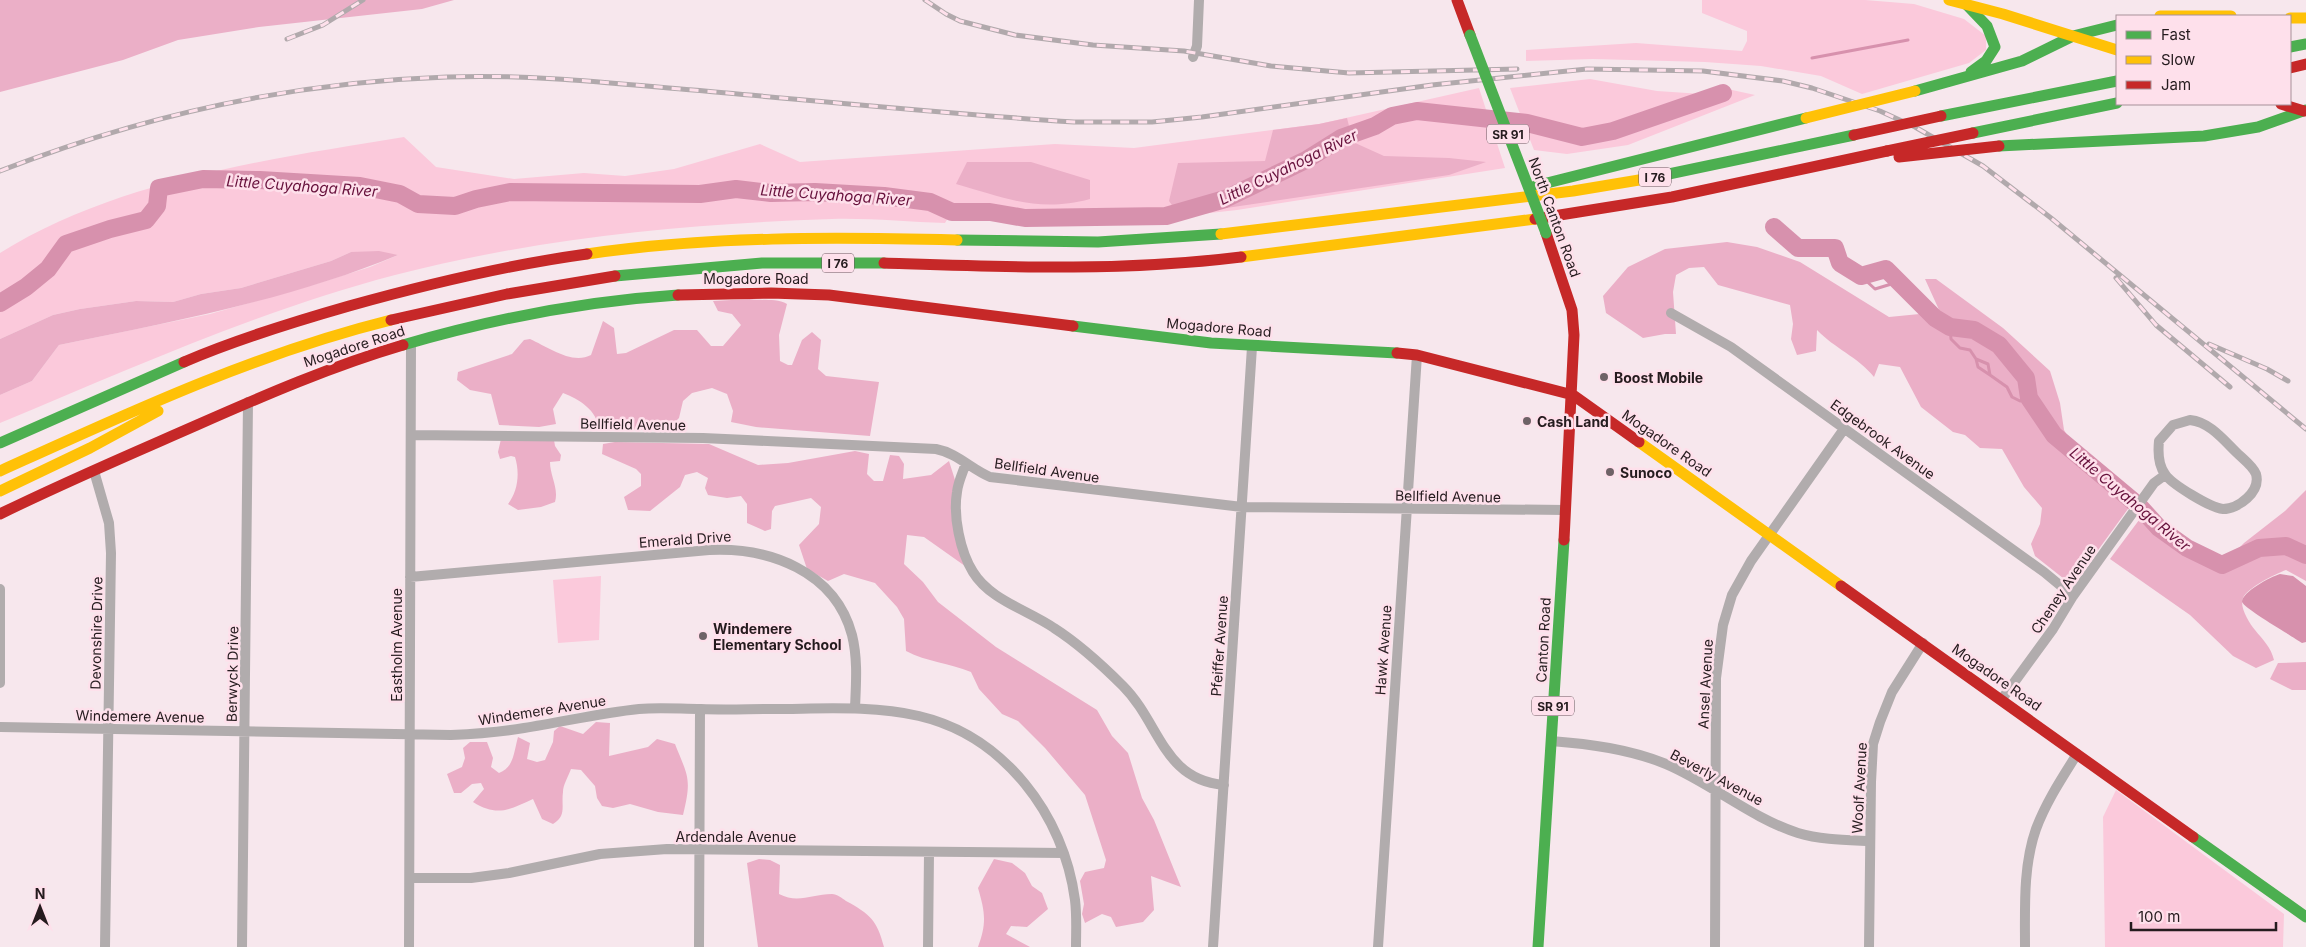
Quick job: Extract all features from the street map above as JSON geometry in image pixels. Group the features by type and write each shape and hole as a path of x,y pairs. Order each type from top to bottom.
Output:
{"main road":[{"name":"North Canton Road","path":"1457,0 1546,233 1572,310 1574,335 1573,395"},
{"path":"1949,0 1965,3 2116,50"},
{"path":"1963,77 1982,65 1995,47 1987,26 1965,3"},
{"path":"2291,18 2306,18"},
{"path":"1454,206 1806,118 2022,61 2073,36 2116,25"},
{"path":"2291,47 2306,44"},
{"path":"2291,68 2306,64"},
{"name":"I 76","path":"0,442 196,357 283,325 431,283 537,261 621,249 703,242 806,237 1107,242 1240,232 1326,220 1454,206 1628,182 2116,81"},
{"name":"I 76","path":"0,471 210,378 305,345 408,315 490,296 580,280 683,268 765,263 862,263 1064,268 1130,267 1197,262 1623,206 1704,191 2116,103"},
{"path":"2285,105 2305,111"},
{"path":"1837,162 1999,146 2204,136 2258,128 2305,111"},
{"name":"Mogadore Road","path":"0,514 248,402 339,366 411,343 500,320 577,307 683,294 760,291 860,298 1129,334 1252,347 1384,351 1417,355 1573,395 2306,917"},
{"path":"0,491 126,429 210,378"},
{"name":"Canton Road","path":"1538,947 1573,395"}],"street":[{"path":"1193,57 1198,46 1199,0"},
{"name":"Edgebrook Avenue","path":"1671,313 1731,347 2044,572 2073,596"},
{"name":"Eastholm Avenue","path":"409,947 411,343"},
{"name":"Pfeiffer Avenue","path":"1213,947 1252,347"},
{"name":"Hawk Avenue","path":"1378,947 1417,355"},
{"name":"Berwyck Drive","path":"242,947 248,402"},
{"path":"2198,421 2220,436 2250,465 2256,474 2256,483 2253,491 2241,504 2223,509 2203,502 2165,475 2159,457 2159,441 2173,425 2180,422 2198,421"},
{"name":"Ansel Avenue","path":"1715,947 1716,678 1719,640 1732,595 1744,572 1769,533 1844,429"},
{"name":"Bellfield Avenue","path":"411,434 702,438 936,449 950,452 990,477 1242,507 1565,510"},
{"path":"966,463 957,490 956,517 963,545 977,579 1002,598 1054,628 1091,656 1136,701 1172,759 1184,771 1199,780 1224,785"},
{"name":"Devonshire Drive","path":"94,471 106,508 110,530 105,947"},
{"name":"Cheney Avenue","path":"2002,699 2054,629 2073,596 2132,512 2154,483 2165,475"},
{"name":"Emerald Drive","path":"410,577 709,550 746,550 769,555 806,574 829,592 840,607 848,622 854,644 856,667 855,708"},
{"path":"0,589 0,683"},
{"name":"Woolf Avenue","path":"1869,947 1872,760 1877,730 1892,692 1923,643"},
{"name":"Windemere Avenue","path":"0,726 451,735 511,730 639,709 855,708 895,712 932,720 955,729 989,749 1034,794 1052,823 1064,852 1075,900 1076,947"},
{"path":"699,947 700,710"},
{"name":"Beverly Avenue","path":"1551,741 1590,744 1643,756 1680,771 1770,820 1800,834 1837,840 1870,841"},
{"path":"2025,947 2026,882 2036,829 2054,792 2077,754"},
{"name":"Ardendale Avenue","path":"410,878 472,878 509,873 622,851 700,849 1064,852"},
{"path":"928,947 929,852"}],"shaded area":[{"path":"0,0 454,0 422,9 259,27 178,40 123,60 0,92"},
{"path":"1702,0 1865,0 1914,4 1964,19 1986,36 1986,50 1969,63 1862,94 1821,76 1761,66 1705,62 1593,59 1526,61 1526,50 1636,43 1742,51 1747,41 1747,31 1702,13"},
{"path":"1590,79 1657,91 1702,94 1723,88 1755,95 1628,145 1567,154 1534,150 1510,88"},
{"path":"1479,88 1505,168 1237,210 1138,221 1045,223 948,218 945,223 846,219 777,221 612,235 503,251 449,262 344,289 244,323 0,423 0,395 32,381 59,345 210,314 316,284 370,267 398,255 351,252 331,261 241,288 201,294 173,302 136,301 80,309 53,315 0,339 0,253 45,228 94,207 144,190 248,164 404,137 436,167 514,179 584,173 625,176 674,169 760,144 800,162 1055,144 1134,148 1319,124"},
{"path":"1347,118 1353,142 1384,156 1449,158 1486,162 1449,175 1179,215 1169,201 1178,163 1265,161 1273,130"},
{"path":"967,162 1031,162 1090,180 1090,199 1054,205 1038,204 1007,199 956,184"},
{"path":"1727,242 1757,247 1800,262 1889,317 1940,312 1925,279 1936,279 2003,328 2050,371 2060,403 2064,430 2081,458 2133,502 2082,572 2068,582 2035,556 2031,544 2040,524 2042,508 2024,487 2002,449 1980,448 1965,435 1953,432 1921,407 1900,367 1879,364 1874,377 1861,364 1817,330 1816,351 1797,355 1791,339 1793,324 1790,305 1718,285 1704,267 1689,268 1676,275 1673,292 1676,334 1643,338 1606,313 1603,296 1628,267 1665,249"},
{"path":"379,251 398,255 358,271 274,297 188,318 59,345 32,381 0,395 0,339 53,315 136,301 173,302 201,294 241,288 331,261 351,252"},
{"path":"774,300 787,304 779,335 780,361 792,365 802,340 812,332 821,340 818,369 826,376 879,382 870,436 756,427 731,422 733,411 727,394 712,388 692,393 683,401 679,418 667,430 599,429 595,416 586,406 575,398 563,393 553,409 556,424 539,427 499,425 491,394 470,390 457,380 458,372 512,354 524,340 530,339 560,354 584,358 591,355 603,321 614,328 617,354 626,353 674,330 697,330 711,346 723,346 741,325 732,314 718,311 713,301"},
{"path":"501,439 554,440 555,446 561,455 560,461 550,462 556,492 555,502 541,507 518,510 508,504 516,488 517,469 515,457 511,456 500,459 498,452"},
{"path":"615,442 709,444 758,465 788,463 855,451 869,454 867,474 874,481 883,481 890,455 899,456 904,464 903,479 931,475 949,461 955,480 965,566 924,537 907,535 904,564 923,582 938,602 996,647 1097,710 1112,736 1128,753 1142,798 1154,820 1181,887 1151,876 1154,910 1143,922 1116,927 1111,917 1102,914 1085,923 1082,914 1084,904 1080,881 1085,872 1104,868 1106,860 1085,795 1045,748 1018,721 1002,714 979,689 971,672 922,658 906,651 904,619 897,607 875,583 844,574 828,581 807,569 799,545 819,524 821,507 811,498 775,506 772,511 771,529 765,531 747,523 747,504 741,496 727,498 708,495 705,488 708,478 697,472 685,475 680,487 650,511 628,510 624,497 641,486 641,474 636,469 602,454 603,444"},
{"path":"2306,490 2306,581 2286,570 2255,586 2246,594 2242,601 2243,610 2248,619 2273,655 2274,660 2256,668 2233,656 2190,615 2110,559 2145,512 2153,521 2181,542 2222,565 2244,543 2285,511"},
{"path":"2280,574 2293,576 2306,586 2306,642 2302,643 2242,602 2243,598 2251,590"},
{"path":"601,576 599,640 558,643 553,580"},
{"path":"2306,662 2306,690 2292,690 2270,679 2278,663"},
{"path":"596,722 610,723 609,756 648,747 657,739 675,744 686,771 688,785 683,815 658,812 630,804 613,808 602,806 597,798 595,786 581,770 571,769 563,789 562,814 553,824 542,819 533,799 510,809 496,811 481,807 473,802 484,789 481,783 472,784 461,793 454,793 447,774 462,767 465,758 463,748 470,742 487,742 493,758 491,767 499,773 504,771 511,763 518,737 530,743 527,759 537,762 545,760 553,742 554,731 560,726 583,734"},
{"path":"2116,790 2284,914 2283,947 2105,947 2103,817"},
{"path":"759,859 770,860 780,865 779,894 786,897 799,898 834,894 867,914 875,924 884,947 758,947 747,863"},
{"path":"994,859 1012,863 1025,873 1032,886 1042,893 1048,909 1027,927 1011,926 1006,934 1030,947 978,947 983,931 984,918 978,888"}],"waterway":[{"name":"Little Cuyahoga River","path":"1812,58 1908,40"},
{"name":"Little Cuyahoga River","path":"0,303 26,287 48,269 66,244 110,229 146,220 157,206 159,188 203,179 260,180 360,186 400,194 418,204 455,206 476,199 510,192 700,194 736,189 771,193 815,192 884,196 930,202 952,212 990,212 1025,218 1166,216 1225,199 1306,160 1341,138 1375,126 1392,116 1417,111 1527,123 1582,137 1613,131 1723,93"},
{"name":"Little Cuyahoga River","path":"1774,227 1798,248 1835,248 1840,263 1861,276 1886,269 1935,318 1950,327 1974,330 1999,345 2026,378 2029,398 2054,435 2140,507 2159,528 2187,548 2222,565 2259,548 2286,546 2306,555"},
{"name":"Little Cuyahoga River","path":"1861,276 1875,289 1898,282"},
{"name":"Little Cuyahoga River","path":"1950,327 1951,339 1960,348 1970,350 1976,359 1988,364 1990,375 2007,387 2012,397 2020,401 2029,398"},
{"name":"Little Cuyahoga River","path":"1976,359 1978,367 1990,375"}],"railway":[{"path":"287,39 323,25 363,0"},
{"path":"925,0 960,21 1015,35 1093,45 1184,51 1271,66 1349,73 1517,69"},
{"path":"0,171 109,133 164,118 276,94 389,80 478,76 539,78 1026,119 1074,122 1152,122 1202,117 1432,85 1587,69 1703,71 1783,81 1812,88 1880,111 1915,127 1983,166 2051,218 2306,429"},
{"path":"2116,278 2156,325 2230,387"},
{"path":"2209,344 2267,369 2288,381"}],"traffic: fast":[{"path":"1965,3 1987,26 1995,47 1986,61 1971,72"},
{"path":"1915,91 2022,61 2073,36 2116,25"},
{"path":"1470,35 1546,233"},
{"path":"2291,47 2306,44"},
{"path":"1941,116 2116,81"},
{"path":"1973,133 2116,103"},
{"path":"1999,146 2204,136 2258,127 2306,110"},
{"path":"1535,186 1806,118"},
{"path":"1645,179 1854,135"},
{"path":"957,240 1098,242 1221,234"},
{"path":"615,276 762,263 884,263"},
{"path":"403,345 470,327 539,312 608,302 678,295"},
{"path":"1073,326 1211,343 1397,353"},
{"path":"0,443 184,362"},
{"path":"1538,947 1564,540"},
{"path":"2193,837 2306,917"}],"traffic: slow":[{"path":"1949,0 2003,14 2116,50"},
{"path":"2291,18 2306,18"},
{"path":"1806,118 1915,91"},
{"path":"1221,234 1573,191 1645,179"},
{"path":"1241,257 1535,219"},
{"path":"587,254 680,244 772,239 957,240"},
{"path":"0,471 192,386 241,367 340,334 391,320"},
{"path":"0,491 90,448 158,411"},
{"path":"1639,442 1841,586"}],"traffic: jam":[{"path":"1457,0 1470,35"},
{"path":"2291,68 2306,64"},
{"path":"2284,105 2304,111"},
{"path":"1854,135 1941,116"},
{"path":"1887,151 1973,133"},
{"path":"1899,157 1999,146"},
{"path":"1535,219 1672,197 1887,151"},
{"path":"1546,233 1572,310 1574,335 1564,540"},
{"path":"184,362 265,331 379,298 497,269 587,254"},
{"path":"884,263 1018,267 1107,267 1196,262 1241,257"},
{"path":"391,320 507,294 615,276"},
{"path":"678,295 771,293 829,295 1073,326"},
{"path":"0,514 98,468 273,392 350,362 403,345"},
{"path":"1397,353 1417,355 1573,395 1639,442"},
{"path":"1841,586 2193,837"}],"place":[{"name":"Boost Mobile","path":"1604,377"},
{"name":"Cash Land","path":"1527,421"},
{"name":"Sunoco","path":"1610,472"},
{"name":"Windemere Elementary School","path":"703,636"}]}
